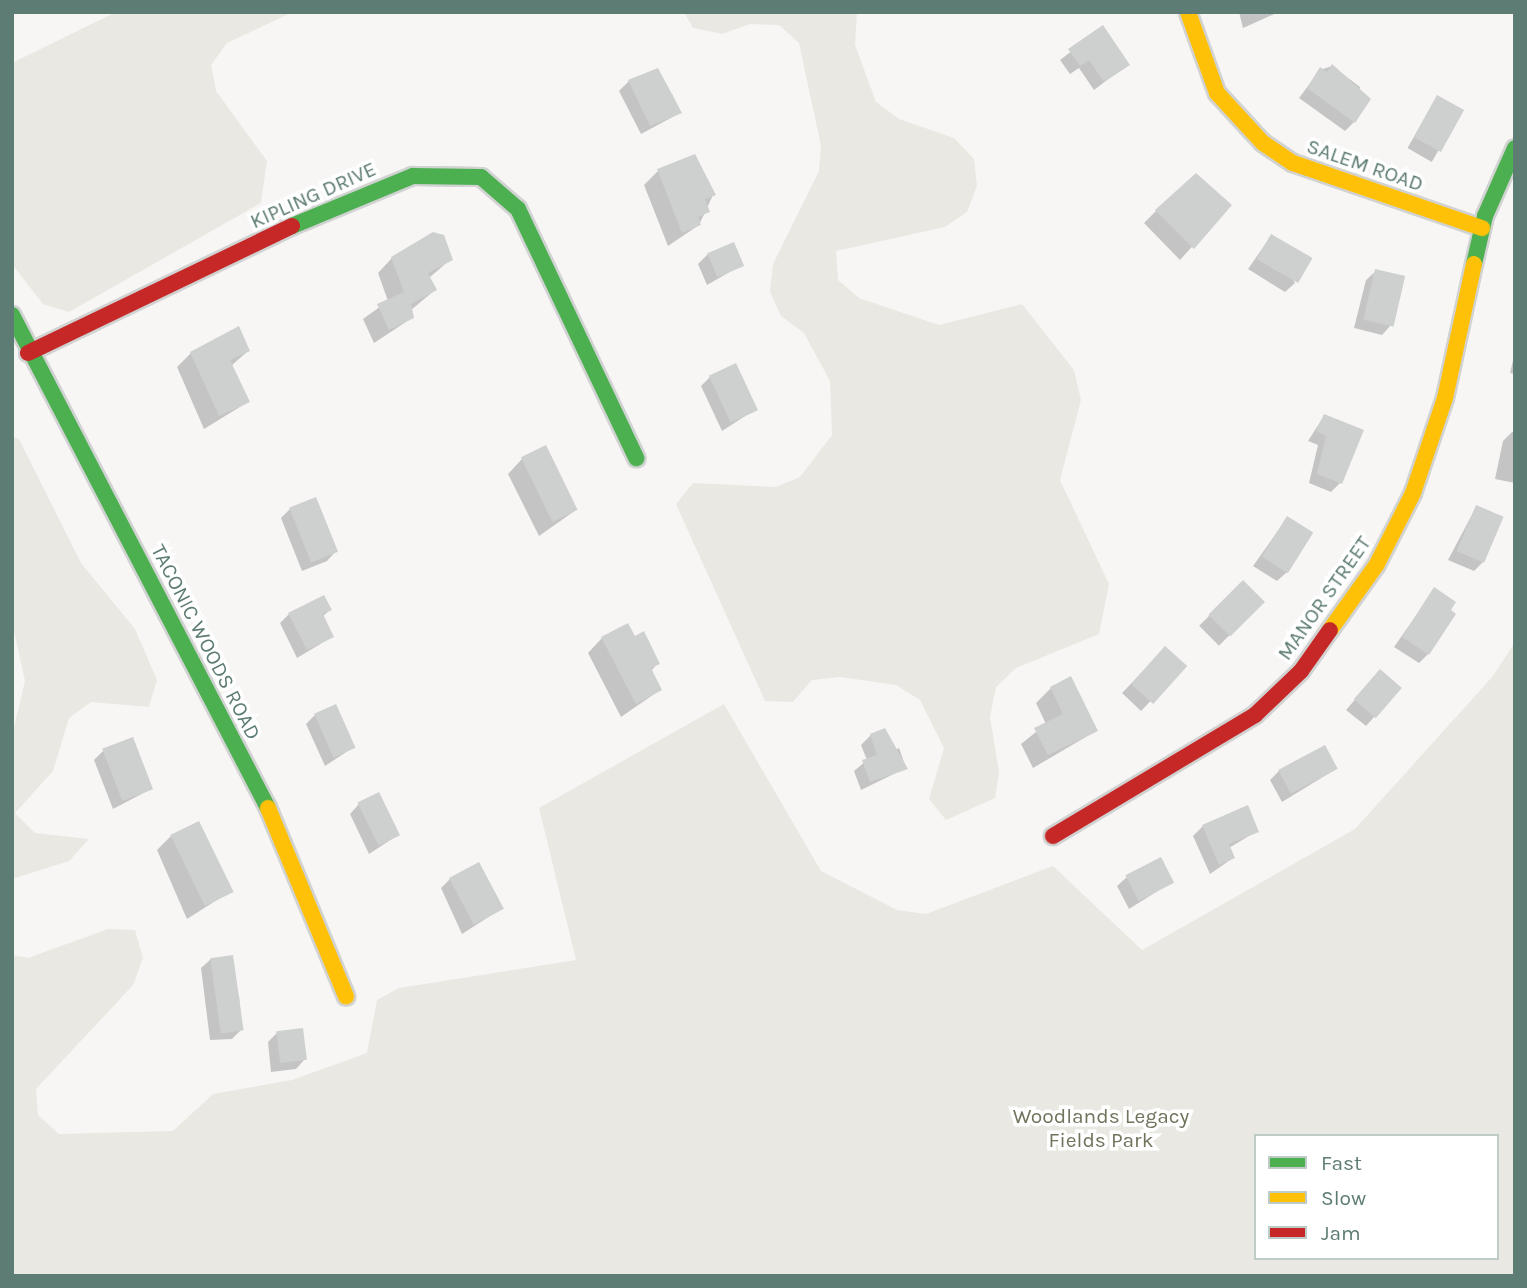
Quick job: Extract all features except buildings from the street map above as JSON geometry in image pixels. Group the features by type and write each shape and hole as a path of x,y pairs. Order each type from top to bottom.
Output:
{"street":[{"name":"SALEM ROAD","path":"1188,12 1217,93 1263,142 1293,163 1482,228"},
{"name":"MANOR STREET","path":"1052,836 1255,715 1301,671 1377,564 1413,493 1445,398 1482,228 1515,148"},
{"name":"KIPLING DRIVE","path":"28,353 362,192 413,176 481,177 518,209 636,458"},
{"name":"TACONIC WOODS ROAD","path":"12,315 28,353 269,810 346,996"}],"green space":[{"path":"116,12 293,12 227,43 211,65 216,91 267,161 261,203 69,312 43,304 12,264 12,63"},
{"path":"684,12 857,12 855,45 876,102 899,119 954,138 974,159 977,186 967,212 945,227 836,251 838,280 859,298 939,325 1022,304 1074,370 1081,400 1060,480 1109,584 1099,634 1016,668 996,687 990,717 999,772 995,798 946,820 929,799 944,748 920,700 896,685 840,677 812,680 793,702 765,701 676,504 693,483 776,487 800,477 832,435 830,381 804,333 781,316 770,292 773,264 819,171 821,146 799,43 779,25 750,24 722,34 693,28"},
{"path":"12,437 19,439 81,563 135,629 157,680 149,707 91,702 69,718 53,771 15,813 35,833 89,839 69,861 12,879 12,736 25,681 12,622"},
{"name":"Woodlands Legacy Fields Park","path":"1515,642 1515,1276 12,1276 12,955 28,958 108,929 135,930 143,958 133,985 36,1089 38,1115 59,1134 173,1131 213,1094 292,1080 367,1053 377,1000 399,988 576,960 539,808 724,704 821,871 897,910 926,914 1053,866 1142,950 1355,829 1493,676"}],"traffic: fast":[{"path":"1474,264 1485,216 1515,148"},
{"path":"292,226 413,176 481,177 518,209 636,458"},
{"path":"12,315 268,808"}],"traffic: slow":[{"path":"1188,12 1217,93 1263,143 1293,163 1482,228"},
{"path":"1330,630 1377,564 1413,493 1445,398 1474,264"},
{"path":"268,808 346,996"}],"traffic: jam":[{"path":"28,353 292,226"},
{"path":"1053,836 1255,715 1301,671 1330,630"}]}
